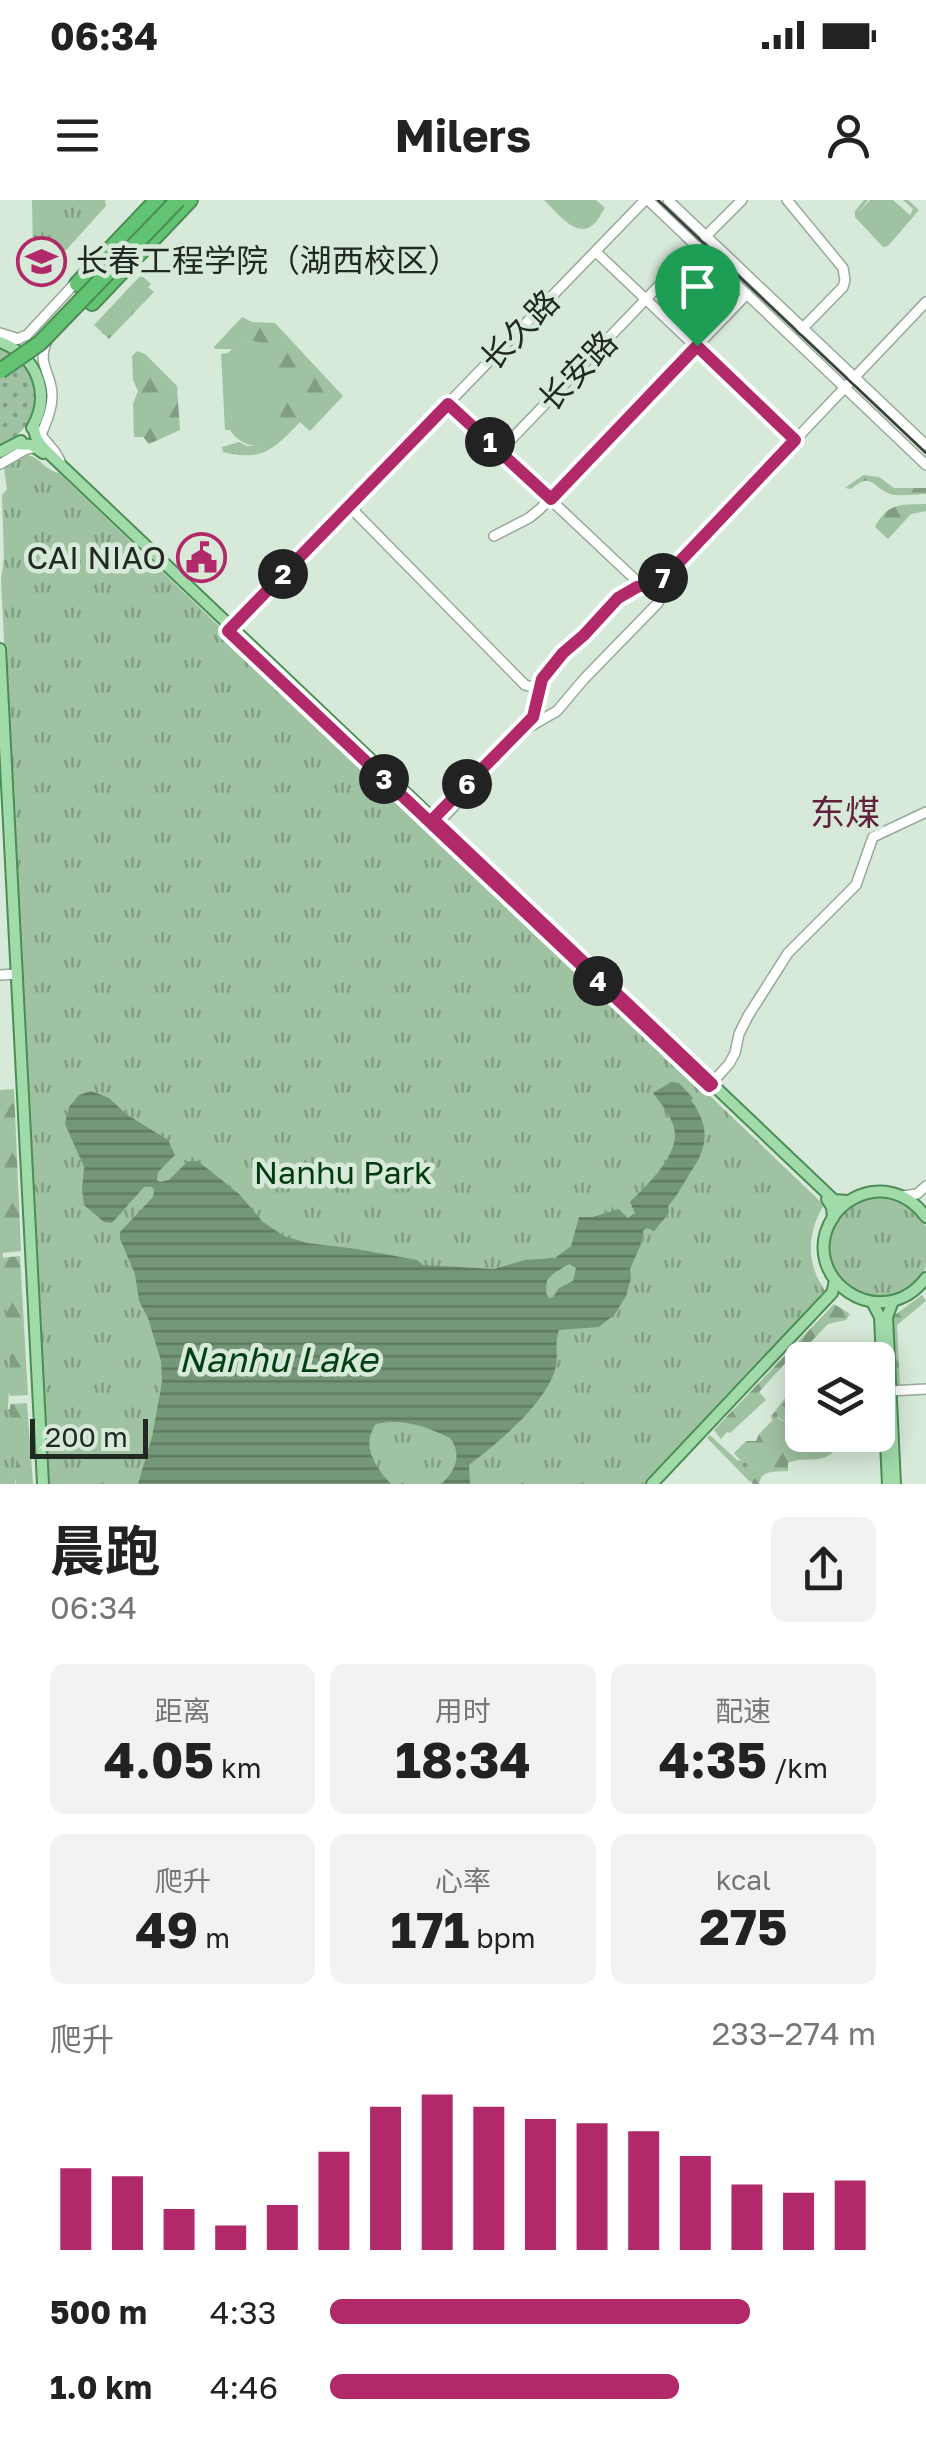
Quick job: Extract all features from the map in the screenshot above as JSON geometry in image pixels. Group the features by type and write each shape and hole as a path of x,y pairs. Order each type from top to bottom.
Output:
{"highway":[{"path":"0,363 36,336 168,200"},
{"path":"0,372 40,342 178,200"},
{"path":"92,303 193,200"},
{"path":"77,284 153,202"}],"main road":[{"path":"2,340 20,352 40,382 42,399 34,425 36,440 230,629"},
{"path":"0,452 17,444 34,425"},
{"path":"17,444 39,450 834,1200 848,1201 873,1192 905,1198 926,1194"},
{"path":"0,649 10,974"},
{"path":"0,728 10,974 41,1484"},
{"path":"710,1085 830,1203 833,1218"},
{"path":"905,1198 925,1216"},
{"path":"848,1201 826,1232 824,1250 828,1268 848,1293 872,1302 892,1301 914,1291 926,1278"},
{"path":"925,1216 926,1206"},
{"path":"654,1484 832,1294 835,1280"},
{"path":"654,1484 835,1296 848,1293"},
{"path":"888,1342 887,1317 892,1301"},
{"path":"872,1302 880,1318 892,1484"},
{"path":"891,1452 892,1484"}],"street":[{"path":"35,370 33,360 48,341 111,290 193,200"},
{"path":"649,200 801,331 926,461"},
{"name":"长久路","path":"230,629 649,200"},
{"path":"668,200 747,294 926,445"},
{"name":"长安路","path":"500,451 742,200"},
{"path":"788,200 845,274 843,287 801,331"},
{"path":"596,252 795,440"},
{"path":"2,340 21,338 77,284"},
{"path":"494,536 529,518 551,499 747,294"},
{"path":"434,822 526,728 557,711 658,603 673,574 926,305"},
{"path":"48,341 42,361 51,384 52,403 42,435 60,464"},
{"path":"434,822 533,717 539,689 548,670 563,653 618,598 668,574 851,384"},
{"path":"448,404 642,586"},
{"path":"0,464 26,449 39,450"},
{"path":"349,506 525,684 539,689"},
{"path":"710,1085 734,1058 748,1016 788,954 856,886 873,836 926,812"},
{"path":"905,1198 926,1186"},
{"path":"895,1391 926,1389"}],"green space":[{"path":"32,200 105,200 106,206 58,259 33,248"},
{"path":"544,200 596,200 605,208 595,223 582,229 568,223"},
{"path":"864,200 868,200 858,213 870,200 893,200 910,215 913,209 903,200 908,200 919,210 883,247 855,217"},
{"path":"141,275 154,292 109,339 94,325"},
{"path":"139,280 152,292 111,335 98,323"},
{"path":"242,317 252,322 275,323 343,396 310,431 300,422 275,446 248,455 223,452 222,447 239,442 263,445 254,341 245,341 232,349 214,347"},
{"path":"245,341 265,345 278,368 280,425 275,437 255,446 225,430 221,354"},
{"path":"0,348 26,369 35,397 27,424 0,445"},
{"path":"137,351 145,354 177,386 180,430 149,444 143,437 134,437 133,404 138,391 133,380 132,356"},
{"name":"Nanhu Park","path":"26,455 59,473 824,1205 814,1227 811,1250 815,1272 827,1293 646,1484 46,1484 1,579 2,495 7,489 4,468"},
{"path":"863,475 879,477 894,488 926,488 926,494 894,495 868,481 845,488"},
{"path":"926,504 926,511 911,514 888,539 875,527 890,509"},
{"path":"14,1089 21,1251 2,1253 0,1090"},
{"path":"879,1196 898,1200 915,1211 926,1228 926,1266 915,1283 898,1294 879,1298 860,1294 843,1283 832,1266 828,1247 832,1228 843,1211 860,1200"},
{"path":"0,1213 10,1365 8,1409 17,1448 15,1484 0,1484"},
{"path":"20,1256 28,1395 10,1396 5,1393 0,1258"},
{"path":"922,1295 926,1301 897,1325 900,1386 895,1384 892,1317"},
{"path":"834,1304 850,1314 846,1320 828,1324 811,1342 798,1342"},
{"path":"785,1355 785,1364 759,1392 766,1400 721,1439 714,1430"},
{"path":"785,1398 785,1422 778,1417 772,1420"},
{"path":"27,1403 33,1484 16,1484 5,1410 10,1409 10,1404"},
{"path":"776,1417 785,1422 785,1452 832,1453 788,1463 788,1471 766,1474 759,1484 753,1484 750,1480 756,1471 746,1457 740,1460 734,1453 746,1441 756,1441"},
{"path":"710,1435 738,1461 746,1457 756,1471 750,1482 707,1438"}],"water":[{"name":"Nanhu Lake","path":"671,1082 679,1083 693,1098 705,1135 698,1161 668,1206 669,1213 654,1231 643,1231 626,1296 615,1314 599,1327 559,1330 550,1383 519,1422 469,1465 470,1484 441,1484 456,1463 450,1438 396,1422 376,1424 369,1440 375,1464 391,1484 138,1484 152,1437 162,1382 161,1361 120,1232 153,1197 154,1190 144,1187 112,1223 104,1222 84,1205 84,1167 65,1124 69,1107 79,1095 91,1091 109,1098 126,1114 168,1140 175,1155 158,1172 157,1180 169,1180 188,1161 198,1161 239,1194 263,1222 284,1236 417,1260 423,1265 494,1269 525,1260 555,1258 571,1246 579,1217 618,1209 628,1218 635,1213 630,1202 661,1168 675,1138 670,1118 653,1093","holes":["569,1264 576,1268 573,1281 549,1298 547,1280"]}],"tram line":[{"path":"658,200 926,453"}],"place":[{"name":"长春工程学院（湖西校区）","path":"41,261"},
{"name":"CAI NIAO","path":"201,558"}],"district":[{"name":"东煤","path":"845,813"}],"route":[{"path":"697,346 795,440 668,574 618,598 563,653 542,679 533,717 433,819 712,1084 709,1086 228,631 448,404 551,499 697,346"}]}
